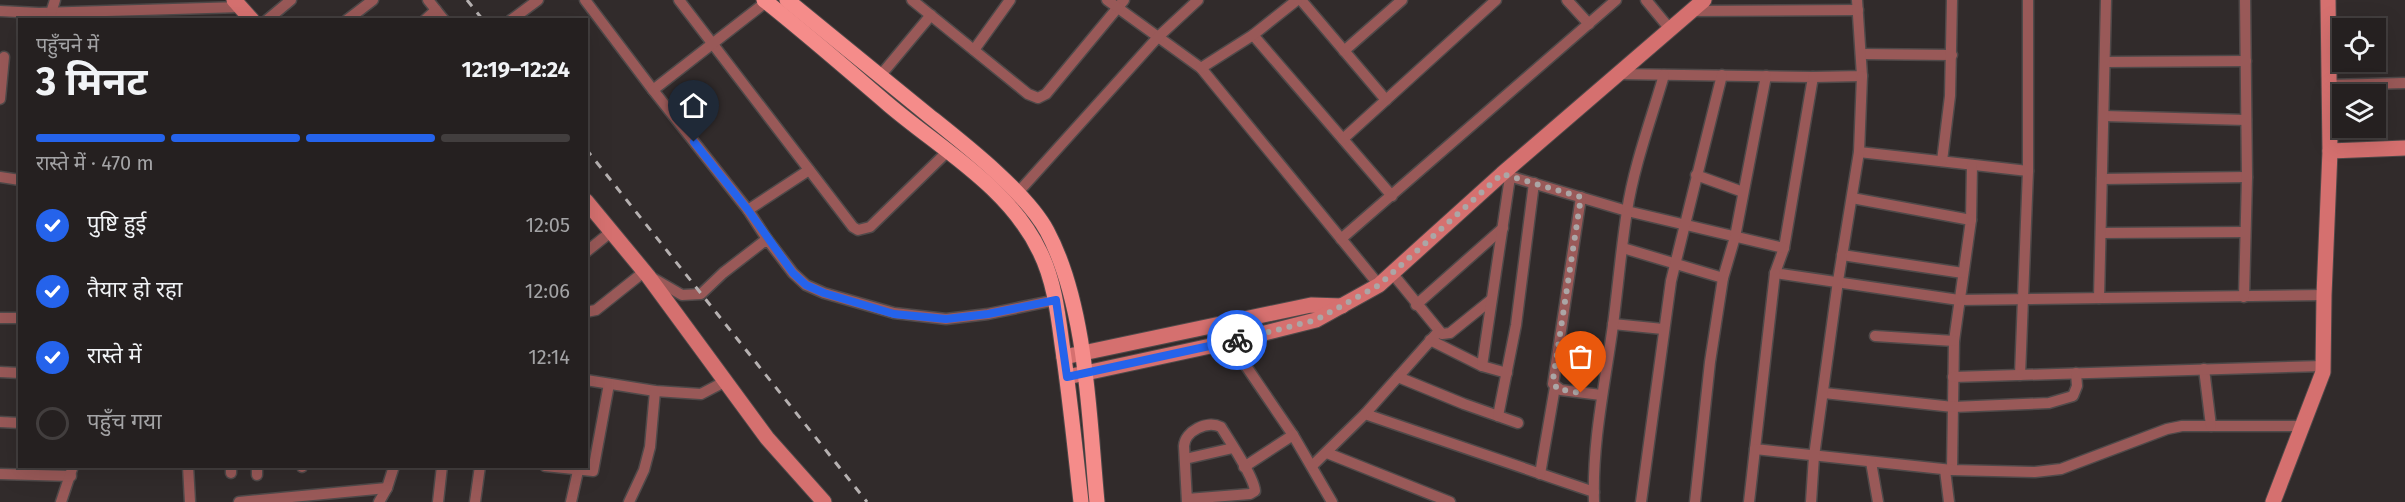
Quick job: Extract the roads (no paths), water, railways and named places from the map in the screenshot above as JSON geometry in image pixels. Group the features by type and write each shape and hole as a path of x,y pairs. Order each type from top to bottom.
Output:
{"main road":[{"path":"787,0 957,139 1012,199 1041,254 1056,300 1081,502"},
{"path":"1067,377 1229,342 1316,320 1379,285 1704,0"},
{"path":"2273,502 2323,372 2330,151 2328,0"},
{"path":"765,1 889,105 1012,199 1046,229 1055,247 1074,311 1085,374 1097,502"},
{"path":"238,3 250,18"},
{"path":"2330,151 2405,148"},
{"path":"588,203 646,273 767,438 824,502"},
{"path":"1064,357 1311,304 1342,306"}],"street":[{"path":"51,13 55,0"},
{"path":"269,18 291,0"},
{"path":"350,18 373,0"},
{"path":"428,0 442,18"},
{"path":"514,18 538,0"},
{"path":"585,0 748,210 793,273 806,285 824,293 894,314 946,319 988,314 1056,300"},
{"path":"679,0 853,227 861,231 870,227 948,151"},
{"path":"912,0 1034,98 1042,97 1121,4"},
{"path":"974,50 1010,0"},
{"path":"1107,0 1121,4 1162,40 1201,68 1379,285"},
{"path":"1012,199 1198,0"},
{"path":"1201,68 1253,35 1297,0"},
{"path":"1301,0 1386,100"},
{"path":"1344,51 1402,0"},
{"path":"1343,139 1496,0"},
{"path":"1567,0 1589,24"},
{"path":"1341,239 1616,0"},
{"path":"1646,0 1670,29"},
{"path":"1942,161 1952,55 1952,0"},
{"path":"2020,375 2028,171 2028,0"},
{"path":"2099,298 2106,0"},
{"path":"2244,297 2247,177 2246,0"},
{"path":"653,90 714,44 765,1"},
{"path":"0,10 22,14 238,3"},
{"path":"1691,11 1857,5 1862,76 1859,152 1838,281 1814,456 1810,502"},
{"path":"158,18 159,8"},
{"path":"427,18 436,10"},
{"path":"879,76 931,15"},
{"path":"1253,35 1392,196"},
{"path":"1861,54 1952,55"},
{"path":"0,99 4,57"},
{"path":"2105,62 2246,61"},
{"path":"1617,74 1862,76"},
{"path":"1365,414 1540,474 1594,497 1601,395 1613,324 1627,211 1637,165 1664,75"},
{"path":"1641,502 1663,329 1674,263 1722,75"},
{"path":"1695,502 1710,362 1723,278 1735,237 1766,76"},
{"path":"1749,502 1775,273 1784,248 1813,76"},
{"path":"2330,85 2405,83"},
{"path":"2104,116 2246,120"},
{"path":"1859,152 2028,171"},
{"path":"1949,502 1948,470 1953,407 1954,341 1971,220 1972,165"},
{"path":"748,210 809,170"},
{"path":"1482,366 1503,228 1506,176 1627,211 1784,248"},
{"path":"1696,176 1743,192"},
{"path":"0,177 18,180"},
{"path":"2102,179 2247,177"},
{"path":"1498,416 1516,325 1534,183"},
{"path":"1540,474 1555,387 1553,380 1581,197"},
{"path":"1852,198 1971,220"},
{"path":"1416,305 1503,228"},
{"path":"588,250 612,231"},
{"path":"2101,233 2245,232"},
{"path":"588,312 596,310 646,273 682,295 701,294 723,273 767,239"},
{"path":"1623,248 1723,278"},
{"path":"1842,255 1963,273"},
{"path":"1392,273 1416,305 1434,336 1482,366 1507,373"},
{"path":"1775,273 1959,300 2324,295"},
{"path":"1312,466 1365,414 1434,336 1450,333 1491,300"},
{"path":"0,318 18,318"},
{"path":"1613,324 1663,329"},
{"path":"1218,325 1293,435 1332,502"},
{"path":"1875,336 1954,341"},
{"path":"1953,377 2323,366"},
{"path":"2204,369 2211,426"},
{"path":"0,372 18,373"},
{"path":"1824,393 1953,407 2002,406 2066,400 2076,393 2076,373"},
{"path":"1398,377 1518,423"},
{"path":"588,380 655,391 706,392 726,381"},
{"path":"556,468 590,472 594,469 609,384"},
{"path":"1555,387 1561,390 1601,395"},
{"path":"629,502 644,470 648,455 655,391"},
{"path":"0,423 18,423"},
{"path":"1210,425 1221,427 1233,447 1256,489 1252,494 1187,500 1186,436 1190,432 1210,425"},
{"path":"1755,449 1948,470 2034,472 2061,469 2168,429 2182,426 2302,426"},
{"path":"1244,467 1293,435"},
{"path":"1185,459 1233,447"},
{"path":"1327,453 1450,502"},
{"path":"1871,462 1878,502"},
{"path":"188,468 190,502"},
{"path":"379,502 387,489 393,468"},
{"path":"438,502 442,468"},
{"path":"475,502 480,468"},
{"path":"0,474 72,471 61,502"},
{"path":"571,502 578,471"},
{"path":"239,502 387,489"}],"railway":[{"path":"467,0 481,18"},
{"path":"588,152 867,502"}]}
